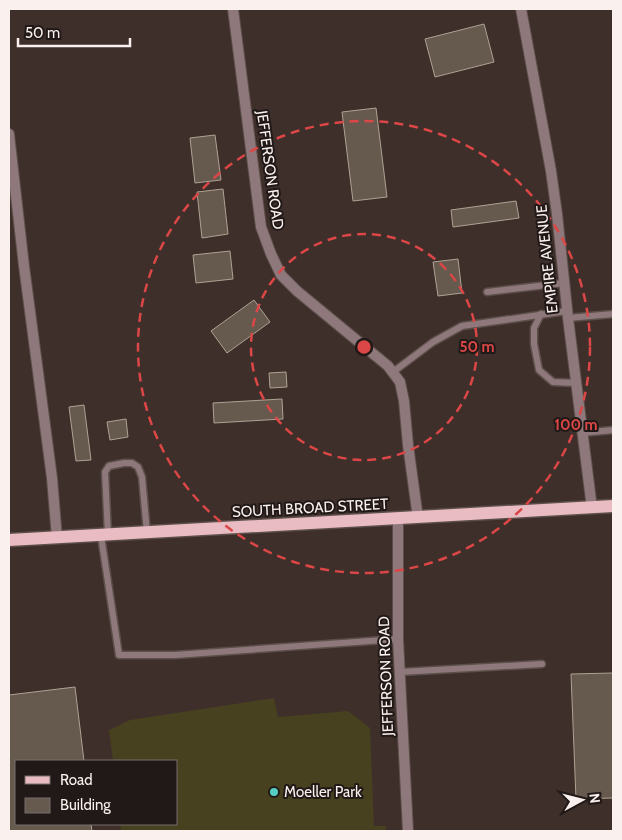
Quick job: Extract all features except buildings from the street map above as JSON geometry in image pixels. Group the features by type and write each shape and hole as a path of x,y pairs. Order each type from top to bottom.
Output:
{"main road":[{"name":"SOUTH BROAD STREET","path":"9,540 613,506"}],"street":[{"name":"JEFFERSON ROAD","path":"233,9 261,227 281,275 297,291 388,366 400,382 418,518"},
{"name":"EMPIRE AVENUE","path":"521,9 551,171 592,508"},
{"path":"9,134 52,478 57,538"},
{"name":"JEFFERSON ROAD","path":"398,519 398,638 408,831"}],"lane":[{"path":"487,292 564,283"},
{"path":"541,314 534,328 534,344 539,370 553,382 576,383"},
{"path":"393,372 433,342 462,326 541,314 613,314 613,320"},
{"path":"582,433 613,430"},
{"path":"148,533 142,477 138,467 132,463 109,466 105,472 105,536 119,655 175,656 398,638"},
{"path":"400,672 542,664"}],"shaded area":[{"name":"Moeller Park","path":"274,698 278,717 348,711 370,728 374,826 386,826 386,831 121,831 120,825 178,825 178,760 113,760 109,730 130,720"}],"place":[{"name":"Moeller Park","path":"274,792"}]}
